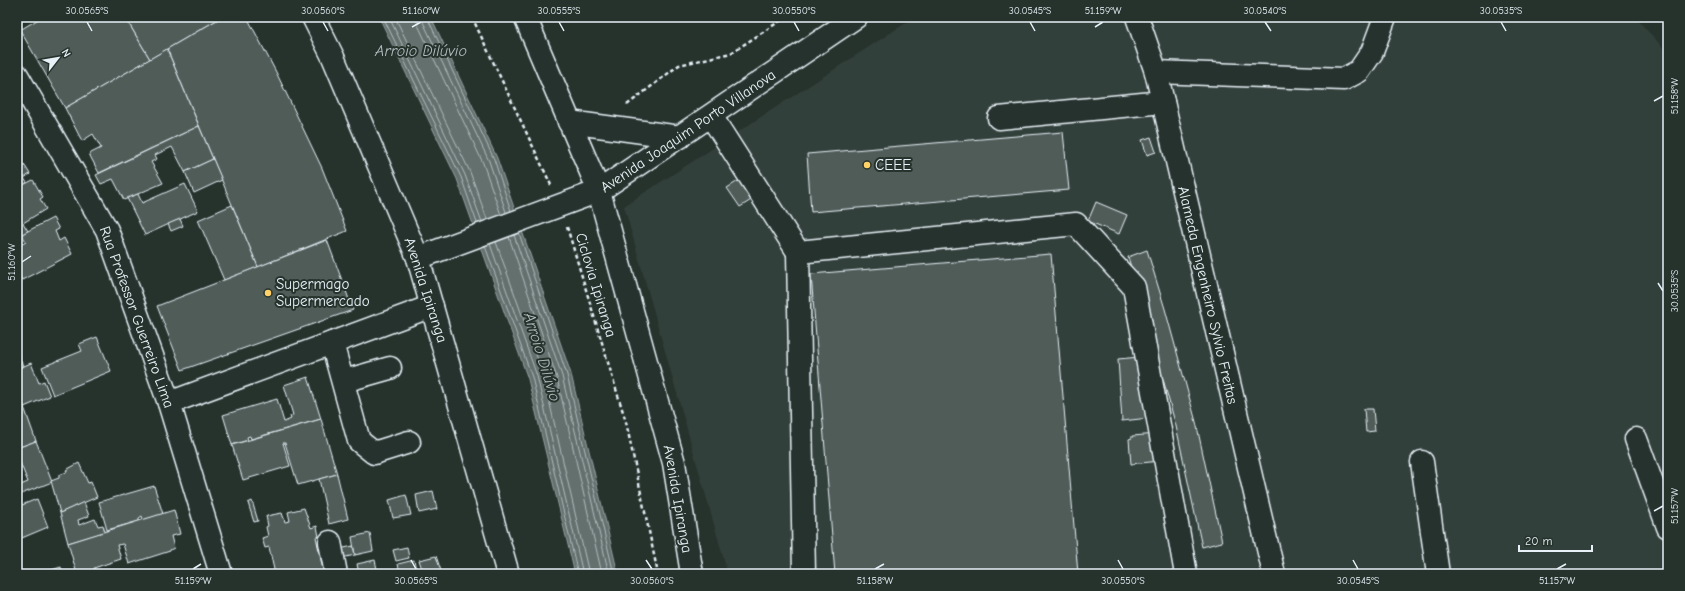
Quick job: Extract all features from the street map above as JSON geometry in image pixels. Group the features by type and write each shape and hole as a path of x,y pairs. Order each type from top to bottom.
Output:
{"main road":[{"name":"Avenida Ipiranga","path":"313,17 336,64 418,258 508,574"},
{"name":"Avenida Ipiranga","path":"525,17 599,192 674,463 692,574"},
{"name":"Avenida Joaquim Porto Villanova","path":"418,258 599,192 856,17"},
{"name":"Alameda Engenheiro Sylvio Freitas","path":"1136,17 1156,72 1274,574"},
{"path":"1156,72 1344,79 1359,71 1372,52 1385,17"},
{"name":"Rua Professor Guerreiro Lima","path":"17,74 107,230 169,403 221,574"},
{"path":"999,118 1163,102"},
{"path":"711,116 798,252 804,574"},
{"path":"569,122 680,137"},
{"path":"798,252 1076,224 1134,287 1186,574"},
{"path":"169,403 432,306"},
{"path":"332,343 360,441 374,453 409,442"},
{"path":"344,381 390,368"},
{"path":"1636,439 1668,527"},
{"path":"1422,462 1438,574"},
{"path":"330,542 336,574"}],"path":[{"name":"Ciclovia Ipiranga","path":"472,17 560,206 626,422 658,574"},
{"path":"621,107 628,104 679,65 731,53 786,17"}],"shaded area":[{"name":"CEEE","path":"915,17 1635,17 1668,53 1668,574 728,574 624,206"}],"water":[{"name":"Arroio Dilúvio","path":"379,17 431,17 497,158 571,374 618,574 575,574 528,379 457,179"}],"building":[{"path":"42,17 125,17 150,59 65,108 20,30"},
{"path":"125,17 222,17 150,59"},
{"path":"222,17 247,17 276,72 322,168 347,231 258,267 167,49"},
{"path":"167,49 199,126 99,173 89,154 101,148 93,134 82,141 65,108"},
{"path":"199,126 213,159 185,172 172,147 155,155 157,159 151,162 163,183 124,200 113,179 101,184 96,175"},
{"path":"1063,132 1069,190 811,212 807,154"},
{"path":"1151,137 1156,152 1147,155 1142,140"},
{"path":"213,159 222,180 194,193 185,172"},
{"path":"21,160 30,174 24,178 27,183 17,188 17,162"},
{"path":"743,178 756,197 740,207 727,188"},
{"path":"33,180 43,197 40,199 46,209 23,223 28,231 17,237 17,188"},
{"path":"185,184 198,211 145,235 127,198 138,194 142,203"},
{"path":"1096,202 1127,215 1119,234 1088,221"},
{"path":"232,205 258,267 224,280 198,220"},
{"path":"53,218 59,229 55,231 59,241 64,238 72,254 22,280 17,271 17,247 26,242 22,234"},
{"path":"180,219 183,226 171,231 168,224"},
{"name":"Supermago Supermercado","path":"327,240 353,310 182,370 157,306"},
{"path":"1147,250 1196,422 1222,542 1202,547 1176,426 1128,257"},
{"path":"1051,254 1078,574 835,574 811,274"},
{"path":"97,337 111,371 53,395 42,367 82,351 79,344"},
{"path":"17,350 23,366 17,369"},
{"path":"1140,357 1149,418 1122,421 1118,359"},
{"path":"31,363 39,383 44,381 50,396 24,407 17,388 17,384 20,383 19,380 17,380 17,369"},
{"path":"308,377 321,419 251,439 250,436 247,437 248,440 232,445 223,415 277,399 284,422 291,419 290,416 293,415 284,385"},
{"path":"24,407 36,441 17,448 17,409"},
{"path":"1364,409 1373,409 1375,431 1366,432"},
{"path":"321,419 337,474 298,485 285,443 283,443 290,466 243,480 232,445"},
{"path":"1158,434 1160,461 1131,464 1129,439 1132,438 1132,436"},
{"path":"36,441 52,482 21,494 18,486 28,482 17,455 17,448"},
{"path":"79,463 88,483 91,482 97,497 60,513 51,481 59,478 59,475 67,472 66,470"},
{"path":"337,474 348,519 329,524 319,479"},
{"path":"154,486 163,514 143,520 142,516 139,518 139,521 107,530 99,502"},
{"path":"433,491 437,509 419,513 416,495"},
{"path":"406,495 411,515 393,518 389,500"},
{"path":"37,499 48,527 17,540 17,507"},
{"path":"252,501 258,521 254,522 248,503"},
{"path":"84,502 89,516 78,520 79,525 95,519 98,526 103,525 105,532 68,543 60,513"},
{"path":"304,508 311,528 317,526 319,537 316,537 324,574 275,574 269,547 265,548 262,538 268,536 266,516 282,513 285,522 290,521 288,512"},
{"path":"174,510 180,534 171,536 174,548 170,551 129,564 123,544 117,545 121,559 94,568 95,574 77,574 68,543"},
{"path":"370,533 373,551 355,555 352,537"},
{"path":"353,546 355,555 337,559 335,550"},
{"path":"407,547 409,558 396,561 393,550"},
{"path":"436,556 442,574 398,574 400,573 398,564 414,560 416,570 422,569 419,560"},
{"path":"375,560 378,574 359,574 357,564"},
{"path":"61,567 63,574 49,574 48,571"},
{"path":"174,570 175,574 160,574"}],"place":[{"name":"CEEE","path":"867,165"},
{"name":"Supermago Supermercado","path":"268,293"}]}
